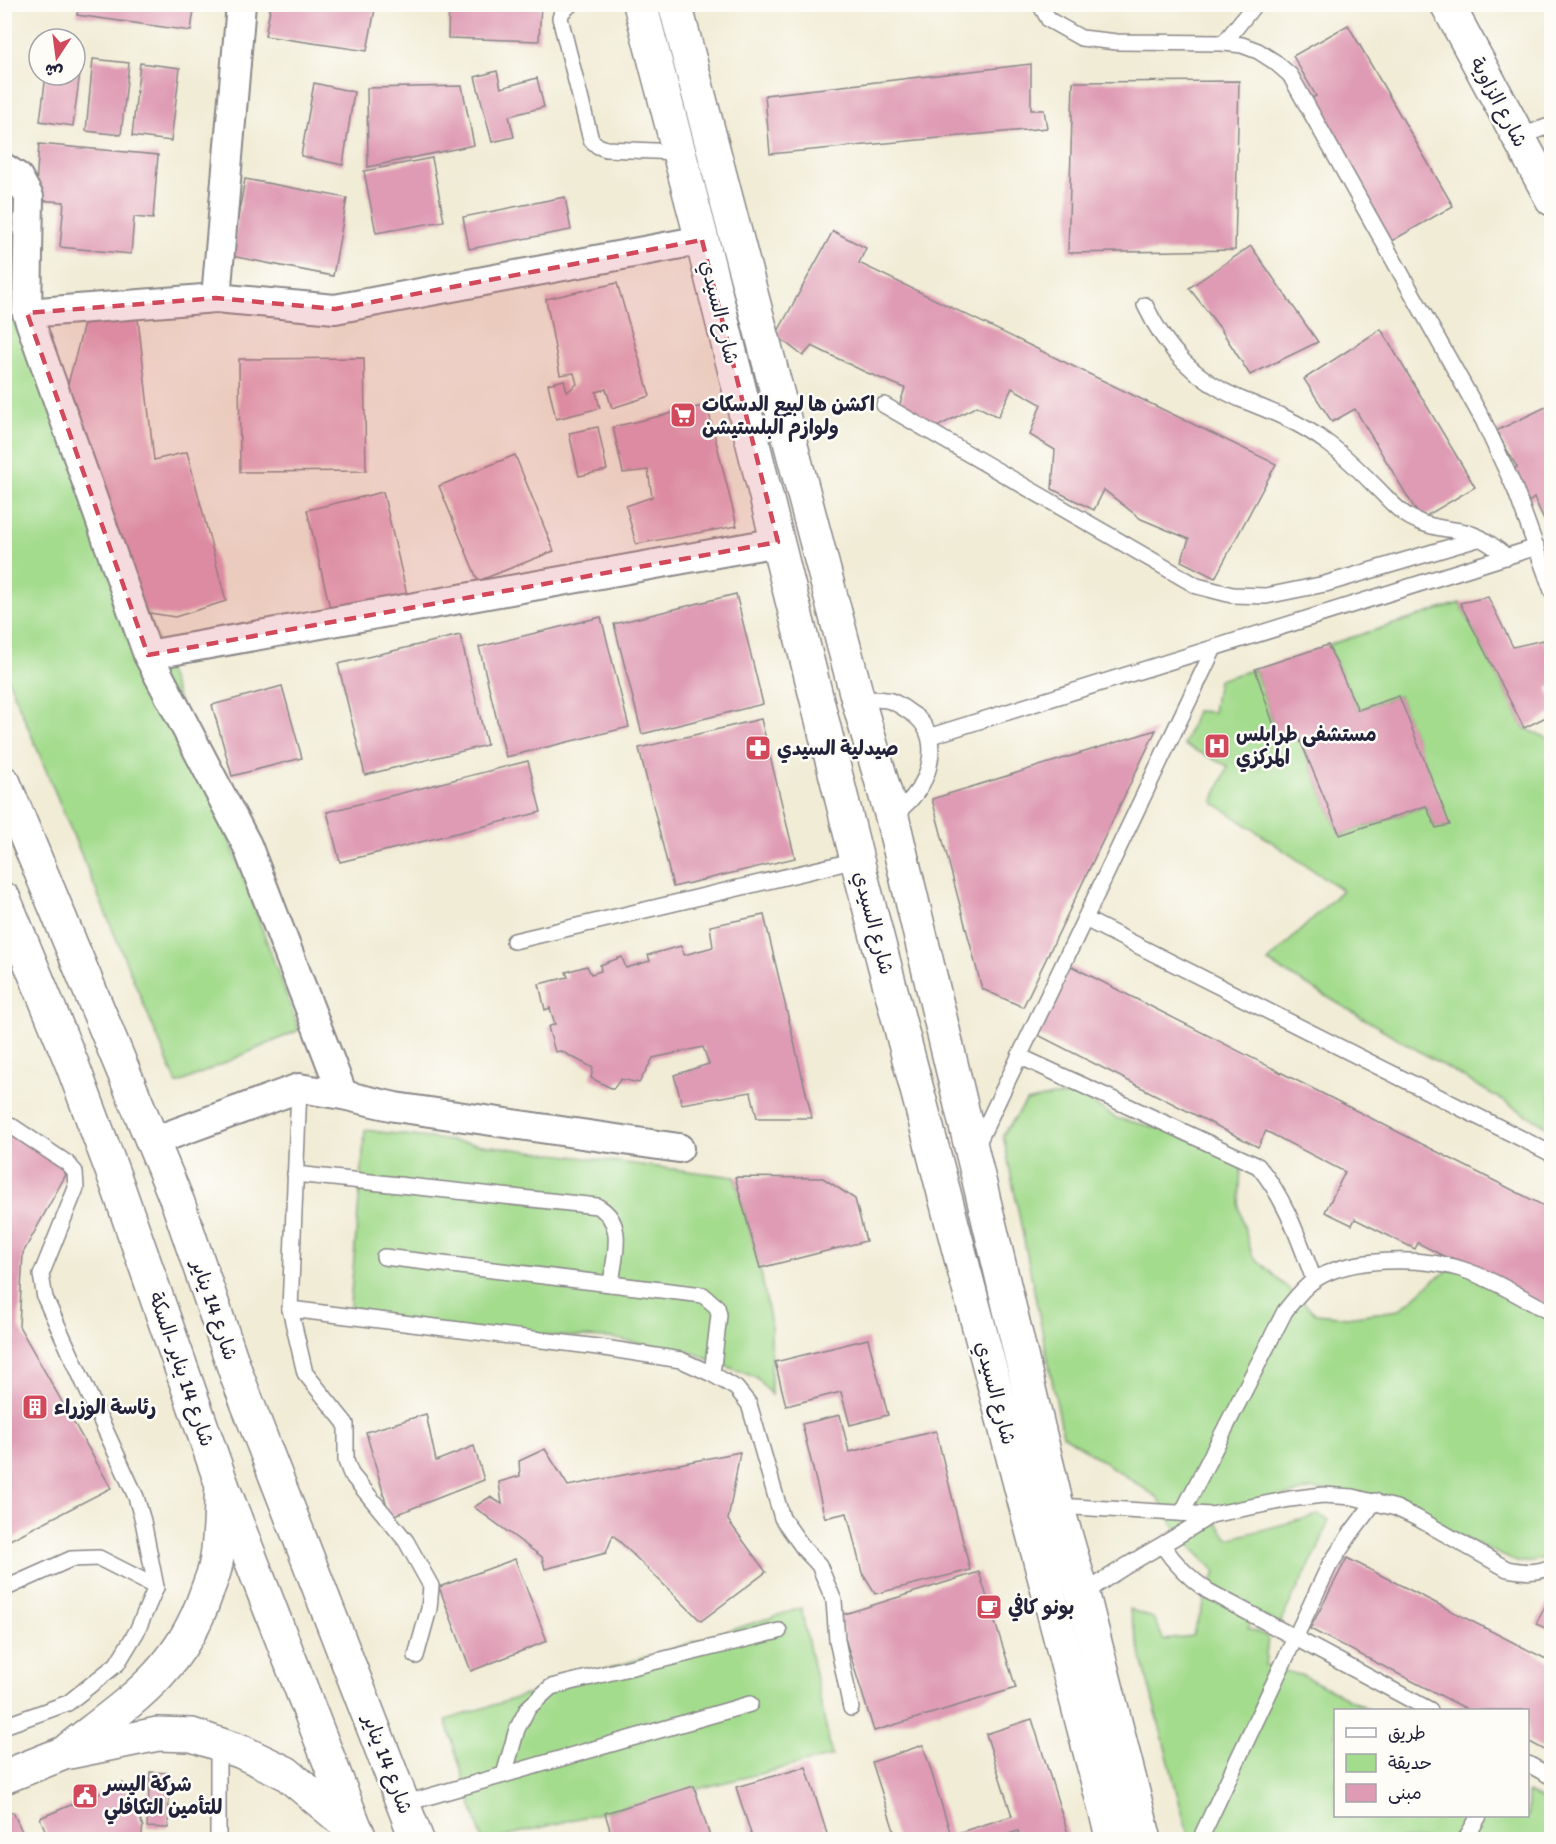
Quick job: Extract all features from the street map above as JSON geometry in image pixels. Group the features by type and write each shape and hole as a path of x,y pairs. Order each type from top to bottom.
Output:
{"main road":[{"name":"شارع السيدي","path":"640,4 702,240 857,860 1113,1839"},
{"name":"شارع السيدي","path":"675,4 858,700 892,817 1057,1506 1083,1595 1145,1839"},
{"name":"شارع الزاوية","path":"1447,4 1551,199"},
{"name":"شارع 14 يناير","path":"4,783 178,1203 238,1379 417,1839"},
{"name":"شارع 14 يناير -السكة","path":"4,898 72,1064 117,1184 222,1485 359,1836"},
{"path":"64,1753 140,1694 168,1666 186,1641 200,1613 215,1567 222,1485"},
{"path":"4,1777 64,1753 158,1734 192,1735 286,1773 359,1836"}],"street":[{"path":"216,298 241,4"},
{"path":"4,168 18,177 29,197 27,313 148,655 247,844 343,1095"},
{"path":"27,313 216,298 335,309 702,240"},
{"path":"148,655 778,543"},
{"path":"151,1142 299,1088 395,1107 679,1148"}],"lane":[{"path":"571,4 562,12 560,18 591,140 606,149 678,152"},
{"path":"1040,4 1049,20 1081,38 1117,42 1242,45 1258,51 1290,75 1483,420 1515,489 1551,591"},
{"path":"1224,43 1255,4"},
{"path":"1518,137 1551,125"},
{"path":"1145,304 1158,331 1168,345 1197,373 1218,387 1308,429 1348,460 1409,517 1441,529 1461,531 1481,538 1507,557"},
{"path":"884,405 1197,586 1221,592 1266,596 1278,594 1325,584 1481,538"},
{"path":"931,736 1537,547"},
{"path":"972,1154 1214,648"},
{"path":"858,700 887,700 920,720 931,736 932,755 925,776 913,797 892,817"},
{"path":"514,941 857,860"},
{"path":"1085,919 1551,1154"},
{"path":"1019,1056 1258,1166 1272,1183 1282,1201 1314,1280"},
{"path":"299,1088 290,1309 305,1373 346,1424 346,1461 351,1474 406,1541 431,1586 429,1609 416,1656"},
{"path":"4,1121 67,1162 75,1172 76,1188 41,1275 45,1298 136,1497 156,1587 137,1631 117,1664 68,1702 4,1726"},
{"path":"295,1174 597,1206 613,1219 617,1229 611,1284"},
{"path":"384,1257 703,1295 717,1306 719,1315 712,1374"},
{"path":"1182,1513 1286,1311 1298,1294 1314,1280 1340,1268 1387,1262 1429,1263 1460,1269 1482,1277 1551,1313"},
{"path":"290,1309 598,1347 681,1360 736,1388 749,1404 782,1518 804,1549 819,1565 834,1601 837,1640 851,1708"},
{"path":"1057,1506 1211,1515 1290,1499 1323,1495 1353,1497 1375,1501 1417,1518 1507,1569 1521,1572 1551,1566"},
{"path":"1202,1839 1311,1601 1329,1566 1375,1501"},
{"path":"1083,1595 1110,1574 1163,1546 1211,1515"},
{"path":"1163,1546 1175,1563 1193,1581 1428,1709"},
{"path":"4,1589 71,1559 99,1558 156,1587"},
{"path":"504,1775 517,1729 528,1708 551,1687 779,1631"},
{"path":"404,1804 750,1704"},
{"path":"218,1744 218,1839"},
{"path":"1529,1765 1551,1777"},
{"path":"1465,1839 1478,1817"}],"highlighted area":[{"path":"702,240 778,542 148,655 27,313 216,298 335,309"}],"green space":[{"path":"4,222 299,1030 177,1084 5,672"},
{"path":"1460,603 1524,728 1548,738 1551,745 1551,1129 1268,962 1342,890 1213,802 1228,766 1184,745 1196,711 1213,712 1218,680 1255,669 1278,737 1297,733 1340,835 1426,806 1436,828 1449,825 1399,696 1358,710 1328,645"},
{"path":"1053,1096 1081,1096 1116,1118 1167,1130 1219,1151 1241,1167 1239,1208 1252,1255 1316,1314 1347,1317 1399,1310 1433,1281 1459,1263 1551,1313 1551,1543 1540,1559 1519,1563 1377,1499 1312,1489 1212,1516 1228,1539 1318,1515 1329,1520 1318,1549 1279,1624 1256,1613 1248,1628 1268,1637 1265,1666 1304,1676 1368,1709 1334,1709 1334,1817 1529,1817 1529,1793 1551,1804 1551,1839 1189,1839 1129,1609 1153,1618 1164,1640 1192,1636 1216,1572 1177,1532 1157,1497 1063,1435 1003,1135 1026,1102"},
{"path":"365,1130 735,1177 760,1268 771,1325 771,1395 757,1378 693,1353 611,1338 412,1331 349,1316"},
{"path":"801,1608 832,1756 494,1839 482,1839 446,1720"}],"building":[{"path":"79,4 181,4 181,7 194,9 191,31 77,15"},
{"path":"271,4 376,4 367,51 265,36"},
{"path":"449,4 541,4 539,41 448,38"},
{"path":"1348,25 1453,206 1388,243 1306,101 1316,96 1293,56"},
{"path":"93,59 129,63 121,135 86,131"},
{"path":"140,63 180,68 171,141 132,136"},
{"path":"1031,64 1031,110 1044,110 1047,128 770,154 765,95"},
{"path":"497,71 501,88 537,78 544,107 509,116 514,137 492,142 475,77"},
{"path":"1239,81 1235,250 1068,253 1073,82"},
{"path":"314,83 354,92 343,165 301,156"},
{"path":"462,86 474,145 368,167 367,88"},
{"path":"44,87 78,87 73,126 40,121"},
{"path":"39,144 158,155 153,219 134,217 131,254 60,247 64,202 35,200"},
{"path":"432,158 444,221 376,233 364,171"},
{"path":"245,179 347,198 333,276 231,256"},
{"path":"565,197 571,230 469,249 463,217"},
{"path":"833,231 866,248 859,263 1276,464 1215,578 1181,561 1189,539 1141,519 1104,490 1094,510 1052,489 1055,450 1030,435 1041,404 1012,388 998,417 977,406 937,427 899,407 905,388 865,372 812,346 803,356 776,335"},
{"path":"1251,246 1318,342 1250,375 1220,328 1189,288"},
{"path":"617,283 650,396 612,408 606,389 596,392 600,408 556,419 548,384 564,380 567,392 577,384 574,373 560,375 546,299"},
{"path":"137,310 154,460 187,452 226,601 175,617 150,613 130,599 62,406 84,324"},
{"path":"1381,329 1475,487 1421,519 1355,409 1332,422 1304,379"},
{"path":"364,358 366,471 240,472 239,359"},
{"path":"1552,404 1552,536 1534,498 1529,502 1514,469 1517,467 1496,431"},
{"path":"707,405 737,526 636,544 626,506 652,497 648,470 623,473 613,427"},
{"path":"598,427 607,470 579,476 569,433"},
{"path":"515,455 554,551 478,581 439,486"},
{"path":"383,492 408,599 332,617 307,510"},
{"path":"736,594 763,704 642,734 614,624"},
{"path":"1488,597 1513,647 1543,640 1552,659 1552,686 1547,688 1552,698 1552,714 1524,728 1460,603"},
{"path":"601,617 629,727 506,757 479,647"},
{"path":"460,635 487,745 365,775 338,664"},
{"path":"1328,645 1358,710 1399,696 1450,825 1436,828 1426,806 1340,835 1297,733 1278,738 1255,669"},
{"path":"282,686 302,758 232,776 212,705"},
{"path":"761,719 795,858 673,887 639,748"},
{"path":"1156,730 1023,1007 982,989 932,799"},
{"path":"528,761 541,812 340,862 327,812"},
{"path":"764,915 812,1118 757,1118 751,1092 682,1104 674,1075 709,1064 703,1047 653,1058 639,1083 621,1079 613,1089 591,1078 593,1068 561,1051 555,1052 548,1027 555,1024 550,1008 545,1010 539,984 568,977 566,972 587,966 591,974 601,971 600,965 622,957 626,968 650,961 648,955 681,946 684,955 713,947 710,926"},
{"path":"1071,966 1552,1210 1552,1311 1418,1243 1415,1249 1355,1219 1352,1225 1325,1212 1345,1172 1266,1131 1258,1147 1036,1034"},
{"name":"رئاسة الوزراء","path":"4,1129 70,1167 23,1253 19,1326 111,1488 4,1543"},
{"path":"735,1177 823,1178 855,1199 866,1241 760,1268"},
{"path":"868,1339 888,1415 850,1425 841,1392 786,1406 775,1362"},
{"path":"426,1414 436,1461 474,1446 484,1480 390,1517 366,1432"},
{"path":"840,1415 849,1452 936,1431 970,1570 875,1594 862,1573 847,1513 825,1518 802,1424"},
{"path":"545,1449 568,1486 740,1452 728,1520 766,1572 701,1621 613,1535 606,1553 545,1569 542,1557 474,1507 490,1497 502,1504 499,1482 520,1476 519,1461"},
{"path":"1347,1558 1552,1662 1552,1754 1529,1742 1529,1709 1467,1709 1310,1629"},
{"path":"515,1559 547,1641 471,1671 439,1587"},
{"path":"979,1572 1016,1688 874,1731 838,1616"},
{"path":"1552,1593 1552,1631 1536,1624"},
{"path":"1032,1719 1070,1840 1021,1840 1018,1831 991,1840 897,1840 872,1762 923,1745 951,1835 1012,1816 986,1734"},
{"path":"806,1767 829,1840 753,1840 736,1787"},
{"path":"150,1772 170,1773 168,1828 147,1827"},
{"path":"123,1783 143,1826 141,1840 49,1840 40,1818"},
{"path":"694,1786 711,1840 613,1840 605,1813"},
{"path":"13,1812 26,1840 4,1840 4,1816"}],"place":[{"name":"اكشن ها لبيع الدسكات ولوازم البلستيشن","path":"683,415"},
{"name":"مستشفى طرابلس المركزي","path":"1217,746"},
{"name":"صيدلية السيدي","path":"758,748"},
{"name":"رئاسة الوزراء","path":"35,1407"},
{"name":"بونو كافي","path":"989,1607"},
{"name":"شركة اليسر للتأمين التكافلي","path":"85,1796"}]}
